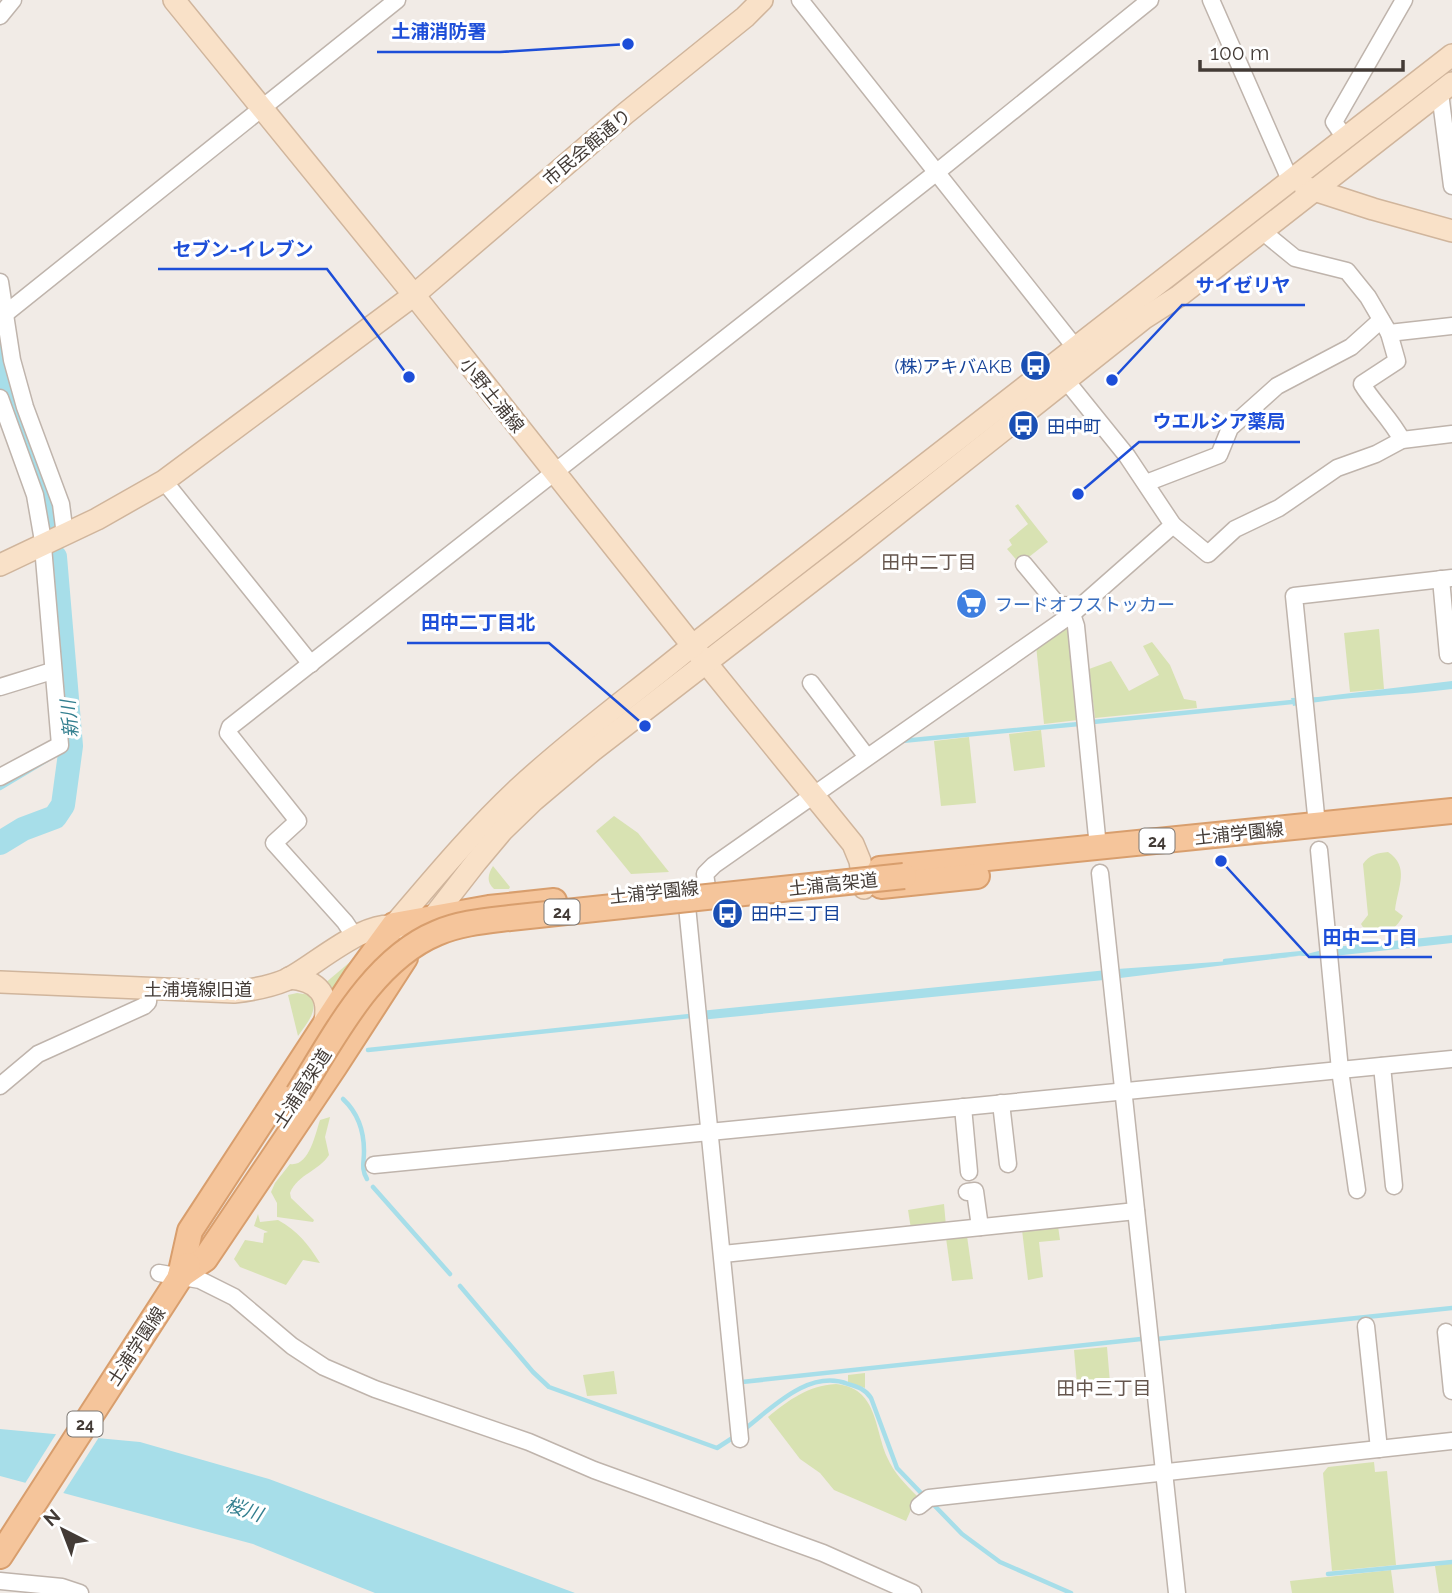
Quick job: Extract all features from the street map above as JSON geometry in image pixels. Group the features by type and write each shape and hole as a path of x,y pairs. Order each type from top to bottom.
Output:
{"main road":[{"name":"土浦学園線","path":"0,1556 170,1280 190,1231 324,1025 394,925 426,926 687,906 863,880 1452,811"},
{"name":"土浦高架道","path":"170,1280 364,994 385,969 418,942 462,925 1452,818"},
{"name":"土浦学園線","path":"170,1280 205,1259 426,926 489,908 707,887 863,880 1452,827"}],"street":[{"path":"0,16 13,0"},
{"name":"小野土浦線","path":"174,0 414,295 692,646 814,794 853,844 863,880"},
{"path":"5,313 397,0"},
{"name":"市民会館通り","path":"414,295 762,0"},
{"path":"800,0 1082,356"},
{"path":"355,937 274,843 298,821 228,733 230,727 937,172 1150,0"},
{"path":"1211,0 1290,180 1314,191 1452,231"},
{"path":"1345,138 1334,122 1404,0"},
{"path":"394,925 485,821 521,786 692,646 1082,356 1290,180 1452,55"},
{"path":"1082,356 1179,296 1446,88"},
{"path":"1446,88 1452,186"},
{"path":"1262,231 1295,258 1347,271 1368,297 1385,327 1397,361 1362,384 1374,404 1393,422 1402,440"},
{"path":"0,282 12,360 25,407 61,504 65,535"},
{"path":"0,565 65,535 164,481 414,295"},
{"path":"1146,483 1219,454 1230,428 1277,386 1385,327 1452,326"},
{"path":"1060,373 1127,456 1173,525 1208,554 1235,529 1279,508 1337,468 1376,454 1402,440 1452,434"},
{"path":"426,926 502,831 534,800 592,751 707,664 1060,373"},
{"path":"0,398 8,445 35,495 43,546 60,745 0,777"},
{"path":"164,481 311,664"},
{"path":"707,887 705,874 714,865 1076,610 1173,525"},
{"path":"1024,564 1058,605 1076,610"},
{"path":"1317,825 1294,596 1446,579 1448,655"},
{"path":"1076,610 1097,837"},
{"path":"0,687 52,671"},
{"path":"811,683 867,757"},
{"path":"1319,850 1340,1070 1357,1190"},
{"path":"1100,873 1177,1593"},
{"path":"687,906 740,1439"},
{"name":"土浦境線旧道","path":"0,982 234,992 267,987 289,978 355,937 394,925"},
{"path":"289,978 304,979 321,991 327,1013 324,1025"},
{"path":"0,1086 38,1054 144,1006 148,1002 149,989"},
{"path":"374,1165 1452,1059"},
{"path":"1382,1066 1394,1186"},
{"path":"1001,1103 1008,1164"},
{"path":"963,1107 969,1172"},
{"path":"967,1192 975,1191 980,1227"},
{"path":"723,1254 1136,1211"},
{"path":"170,1280 200,1280 234,1297 271,1330 324,1367 375,1389 529,1442 594,1470 823,1553 913,1593"},
{"path":"1366,1326 1379,1450"},
{"path":"1446,1332 1452,1391"},
{"path":"919,1506 929,1498 1452,1441"},
{"path":"0,1581 62,1587 80,1593"}],"green space":[{"path":"1018,504 1048,542 1020,564 1007,549 1012,545 1009,540 1028,524 1015,506"},
{"path":"1068,626 1078,720 1044,724 1036,645"},
{"path":"1379,629 1384,689 1350,692 1344,633"},
{"path":"1152,642 1170,665 1184,699 1196,701 1197,708 1095,718 1089,669 1111,661 1129,691 1159,675 1143,646"},
{"path":"1041,730 1045,767 1014,771 1009,734"},
{"path":"969,737 976,803 941,806 934,741"},
{"path":"614,816 638,833 669,872 631,874 596,831"},
{"path":"1388,852 1395,858 1401,871 1395,910 1403,916 1389,932 1371,934 1361,924 1368,915 1363,864 1374,855"},
{"path":"493,866 509,889 494,889 491,886 489,878"},
{"path":"350,962 351,964 332,994 324,984"},
{"path":"288,995 311,995 314,1006 311,1017 298,1036"},
{"path":"330,1117 325,1137 329,1155 298,1181 290,1193 291,1198 313,1222 277,1217 277,1203 271,1192 275,1183 290,1164 297,1164 307,1155 320,1120"},
{"path":"944,1204 946,1226 911,1229 908,1210"},
{"path":"258,1214 260,1222 278,1220 297,1233 320,1263 303,1260 286,1285 240,1267 234,1259 245,1240 263,1243 264,1233 268,1232 254,1226"},
{"path":"1058,1226 1060,1240 1039,1242 1043,1277 1028,1280 1022,1230"},
{"path":"967,1236 973,1279 952,1281 946,1238"},
{"path":"1107,1347 1110,1383 1077,1384 1074,1350"},
{"path":"614,1371 617,1394 587,1396 583,1375"},
{"path":"865,1373 865,1388 848,1382 848,1375"},
{"path":"836,1384 849,1387 867,1401 890,1463 917,1496 906,1521 834,1490 820,1473 800,1459 768,1417 807,1391"},
{"path":"1374,1462 1375,1472 1387,1471 1396,1565 1332,1571 1323,1473 1328,1467"},
{"path":"1452,1563 1452,1593 1439,1593 1435,1566"},
{"path":"1391,1570 1394,1593 1292,1593 1290,1581"}],"water":[{"path":"1452,681 1452,689 1293,706 1291,698 1318,697"},
{"path":"1452,935 1452,943 1334,956 1299,956 1334,947"},
{"path":"1299,956 1104,980 690,1021 690,1012 1117,969"},
{"name":"桜川","path":"0,1429 140,1442 269,1479 575,1593 375,1593 253,1544 0,1476"}],"pier":[{"path":"58,1431 101,1434 62,1495 24,1485"}],"waterway":[{"name":"新川","path":"0,349 10,389 45,489 52,530"},
{"name":"新川","path":"0,843 23,829 55,817 63,805 71,746 55,557"},
{"path":"1093,722 1292,702"},
{"path":"902,741 1079,724"},
{"path":"0,788 47,760"},
{"path":"1225,961 1303,953"},
{"path":"368,1050 690,1016"},
{"path":"343,1099 353,1110 361,1129 364,1144 363,1169 367,1179"},
{"path":"373,1187 450,1274"},
{"path":"460,1286 549,1387 717,1448 734,1437"},
{"path":"1157,1339 1452,1308"},
{"path":"742,1382 1141,1339"},
{"path":"746,1428 781,1400 806,1386 820,1381 855,1386 864,1390 871,1398 897,1468 923,1495"},
{"path":"931,1502 962,1534 1000,1562 1071,1593"},
{"path":"1328,1574 1452,1562"}],"place":[{"name":"土浦消防署","path":"628,44"},
{"name":"(株)アキバAKB","path":"1035,366"},
{"name":"セブン-イレブン","path":"409,377"},
{"name":"サイゼリヤ","path":"1112,380"},
{"name":"田中町","path":"1024,426"},
{"name":"ウエルシア薬局","path":"1078,494"},
{"name":"フードオフストッカー","path":"972,604"},
{"name":"田中二丁目北","path":"645,726"},
{"name":"田中二丁目","path":"1221,861"},
{"name":"田中三丁目","path":"728,913"}],"district":[{"name":"田中二丁目","path":"929,562"},
{"name":"田中三丁目","path":"1104,1388"}]}
